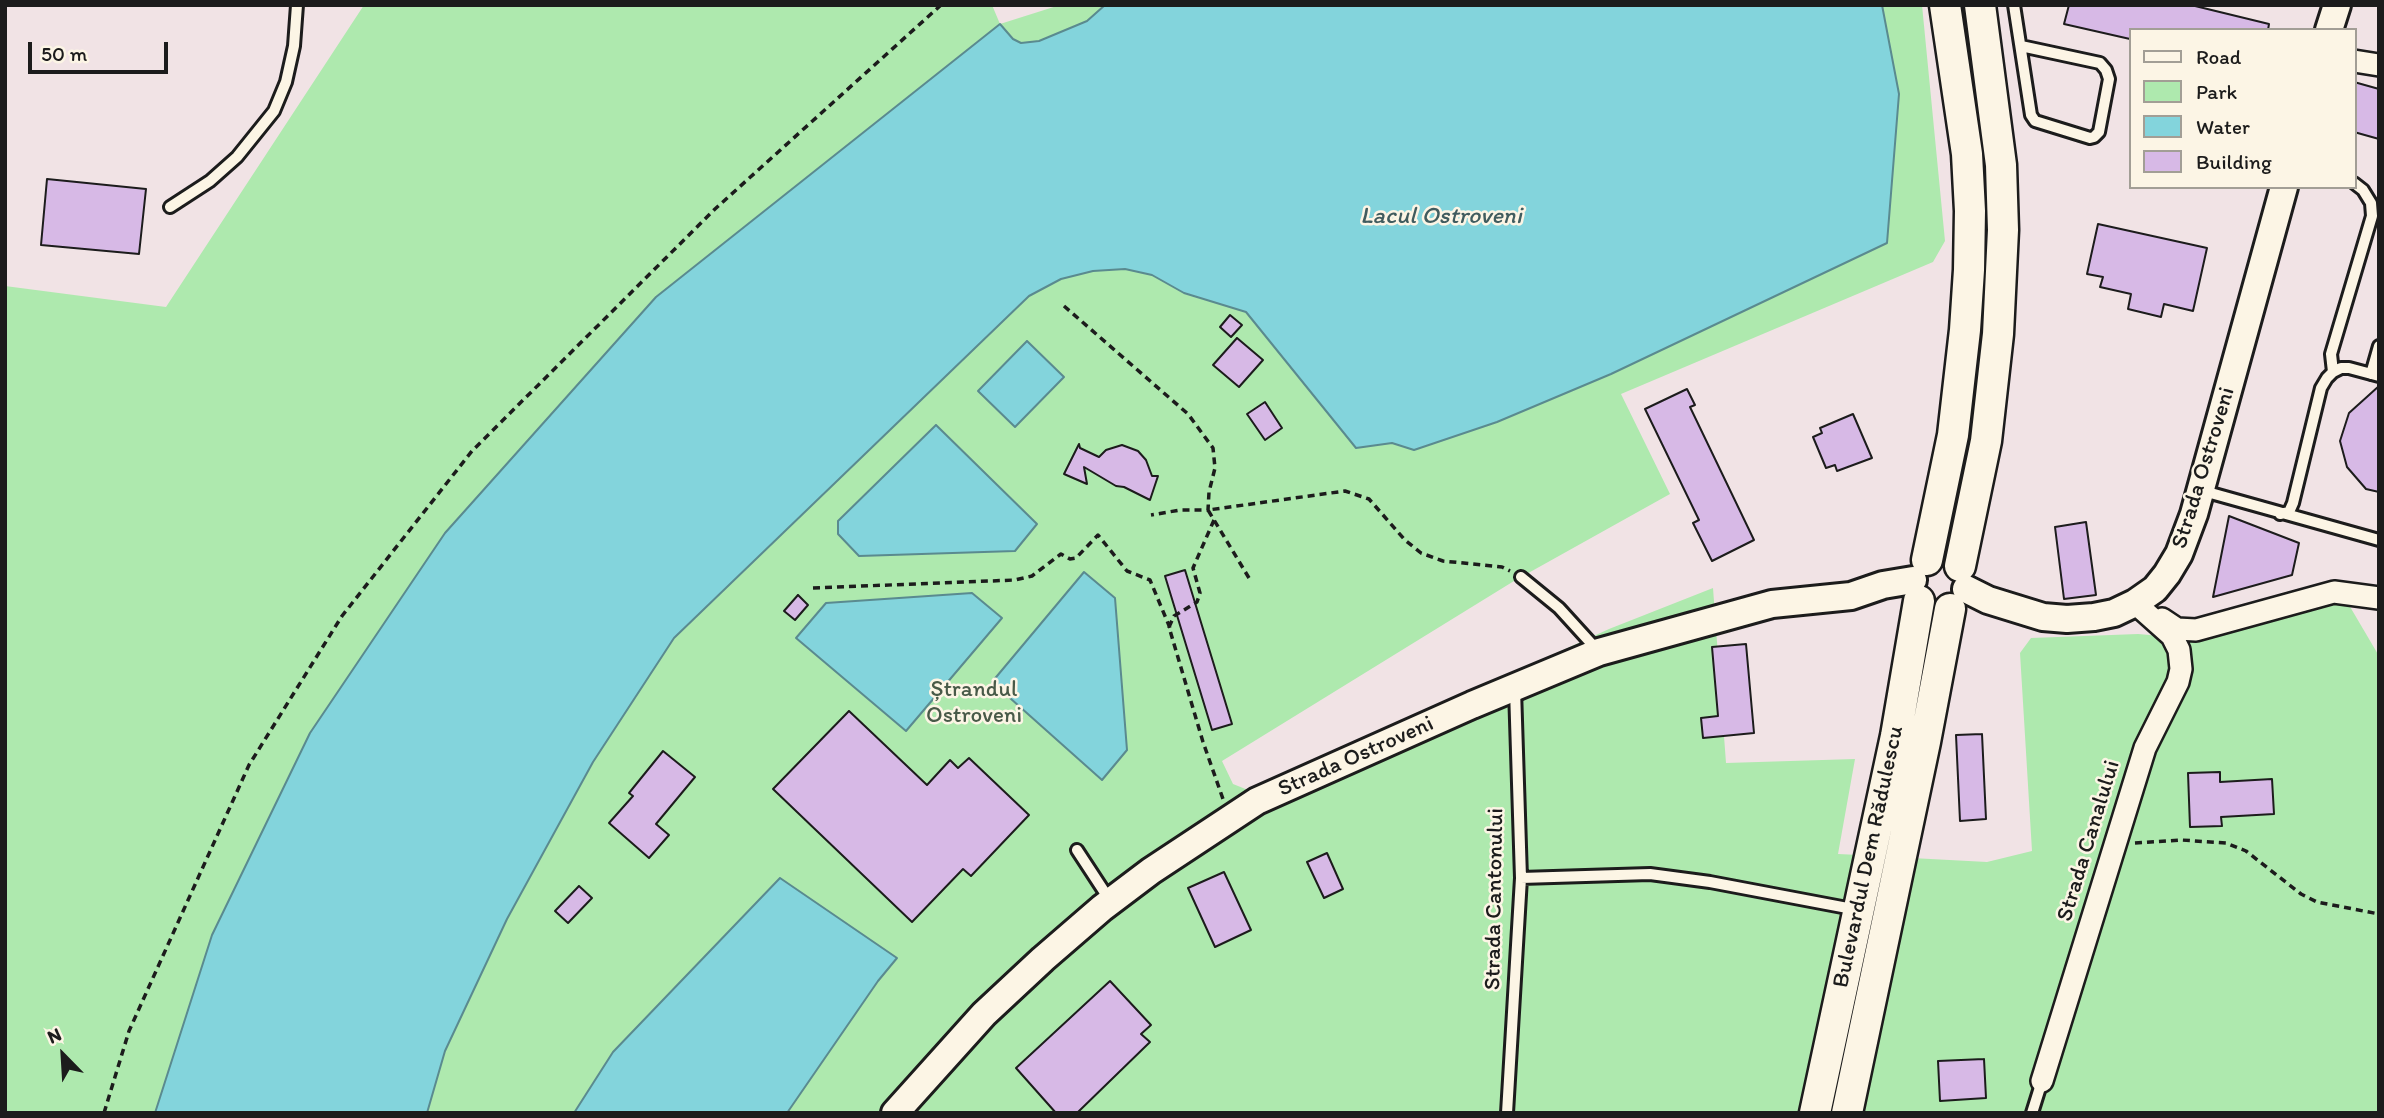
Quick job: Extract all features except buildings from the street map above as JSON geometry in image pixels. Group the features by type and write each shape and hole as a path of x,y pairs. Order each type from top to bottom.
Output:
{"main road":[{"name":"Bulevardul Dem Rădulescu","path":"1815,1113 1898,723 1919,585 1953,435 1965,330 1970,211 1966,154 1945,5"},
{"name":"Bulevardul Dem Rădulescu","path":"1847,1113 1957,593 1987,428 1998,334 2003,230 2001,165 1980,5"},
{"path":"1941,557 1954,561 1957,593 1933,610 1919,585 1941,557"}],"street":[{"path":"2330,28 2337,5"},
{"path":"2356,61 2379,65"},
{"name":"Strada Ostroveni","path":"1957,593 1990,616 2067,619 2114,612 2135,603 2155,589 2173,564 2186,537 2283,189"},
{"name":"Strada Ostroveni","path":"895,1113 984,1014 1043,959 1111,902 1186,846 1257,801 1515,686 1599,652 1772,604 1851,596 1883,585 1919,585"},
{"path":"2135,603 2177,629 2196,631 2334,593 2379,598"},
{"name":"Strada Canalului","path":"2042,1081 2145,748 2178,682 2179,650 2172,636 2135,603"}],"lane":[{"path":"170,208 210,181 237,157 274,111 286,82 294,46 297,5"},
{"path":"2014,5 2031,115 2035,121 2090,138 2099,132 2109,79 2106,69 2100,63 2021,46"},
{"path":"2333,372 2331,354 2375,204 2356,185"},
{"path":"2280,514 2289,512 2293,503 2321,388 2333,372 2341,368 2375,375 2379,346"},
{"path":"2200,490 2379,540"},
{"path":"1521,577 1559,608 1599,652"},
{"name":"Strada Cantonului","path":"1507,1113 1521,878 1515,686"},
{"path":"1077,850 1111,902"},
{"path":"1521,878 1650,874 1710,882 1858,910"},
{"name":"Strada Canalului","path":"2032,1113 2042,1081"}],"path":[{"path":"104,1113 129,1031 249,765 342,616 472,451 715,209 942,5"},
{"path":"1064,306 1188,414 1213,448 1215,468 1208,510 1249,578"},
{"path":"1151,515 1345,491 1369,499 1405,540 1421,553 1443,561 1502,567 1521,577"},
{"path":"1170,628 1174,616 1197,602 1200,593 1193,568 1214,520"},
{"path":"813,587 1015,580 1032,576 1061,554 1070,559 1076,558 1098,535 1127,571 1150,580 1170,628 1203,743 1230,818"},
{"path":"2115,845 2181,840 2226,843 2246,851 2301,894 2317,902 2379,914"}],"green space":[{"path":"364,5 992,5 1000,24 212,935 155,1113 5,1113 5,286 166,307"},
{"path":"1060,5 1105,5 1087,21 1039,41 1021,43 1013,39 1000,24"},
{"name":"Ștrandul Ostroveni","path":"1882,5 1922,5 1945,241 1933,262 1621,394 1670,494 1514,581 1222,761 1233,784 1253,792 1609,629 1713,588 1726,763 1855,759 1838,854 1879,856 1925,629 1937,631 1893,857 1987,862 2032,851 2020,653 2031,638 2138,634 2207,640 2244,624 2326,604 2349,605 2379,656 2379,1113 787,1113 878,981 897,958 613,1052 574,1113 427,1113 445,1051 507,919 593,762 674,638 1029,296 1061,279 1093,271 1125,269 1152,275 1184,293 1246,312 1356,448 1392,443 1414,450 1611,374 1887,243 1899,94"}],"water":[{"name":"Lacul Ostroveni","path":"1105,5 1882,5 1899,94 1887,243 1611,374 1497,422 1414,450 1392,443 1356,448 1246,312 1184,293 1152,275 1125,269 1093,271 1061,279 1029,296 674,638 593,762 507,919 445,1051 427,1113 155,1113 212,935 310,733 445,533 656,297 1000,24 1013,39 1021,43 1039,41 1087,21"},
{"path":"1027,341 1064,377 1015,427 978,391"},
{"path":"936,425 1037,524 1015,551 859,556 838,534 838,521"},
{"path":"1084,572 1115,598 1127,750 1102,780 992,682"},
{"path":"972,593 1002,618 906,731 796,638 826,603"},
{"path":"780,878 897,958 878,981 787,1113 574,1113 613,1052"}]}
